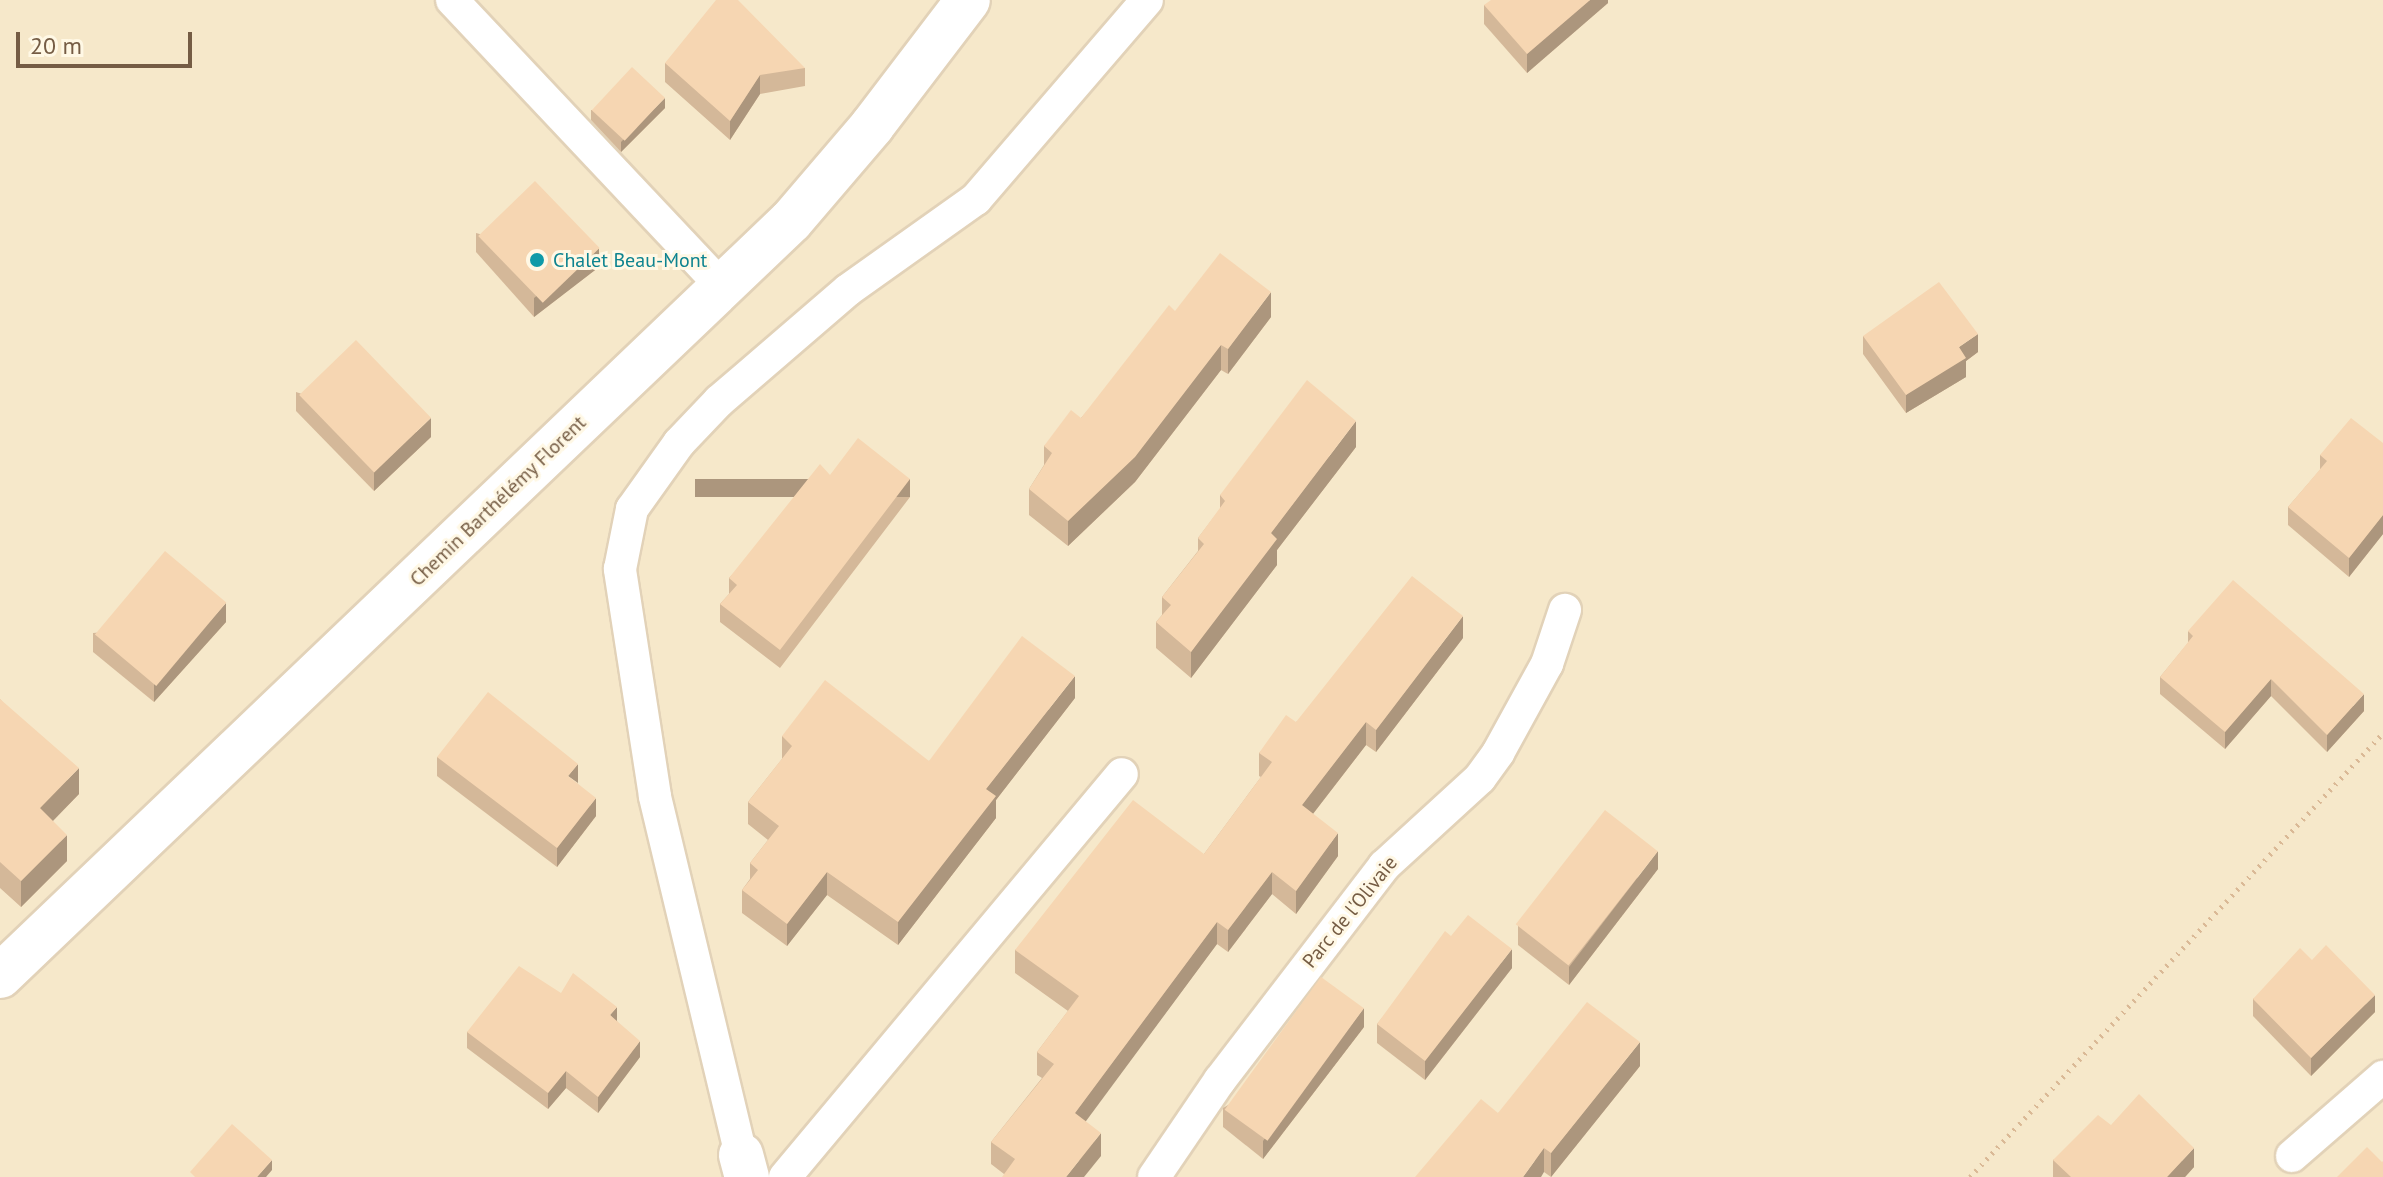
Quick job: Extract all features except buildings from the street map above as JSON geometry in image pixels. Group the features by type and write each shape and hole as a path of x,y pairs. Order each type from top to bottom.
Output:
{"street":[{"name":"Chemin Barthélémy Florent","path":"0,976 722,287 843,163 968,0"}],"lane":[{"path":"452,0 722,287"},
{"path":"744,1166 655,796 622,592 623,539 632,509 679,443 719,401 848,290 976,199 1147,0"},
{"name":"Parc de l'Olivaie","path":"1154,1177 1220,1080 1384,866 1480,778 1536,687 1565,610"},
{"path":"785,1177 1122,774"},
{"path":"2292,1156 2383,1077"}],"path":[{"path":"1970,1177 2383,733"}],"shaded area":[{"path":"0,0 2383,0 2383,1177 0,1177"}],"place":[{"name":"Chalet Beau-Mont","path":"537,260"}]}
